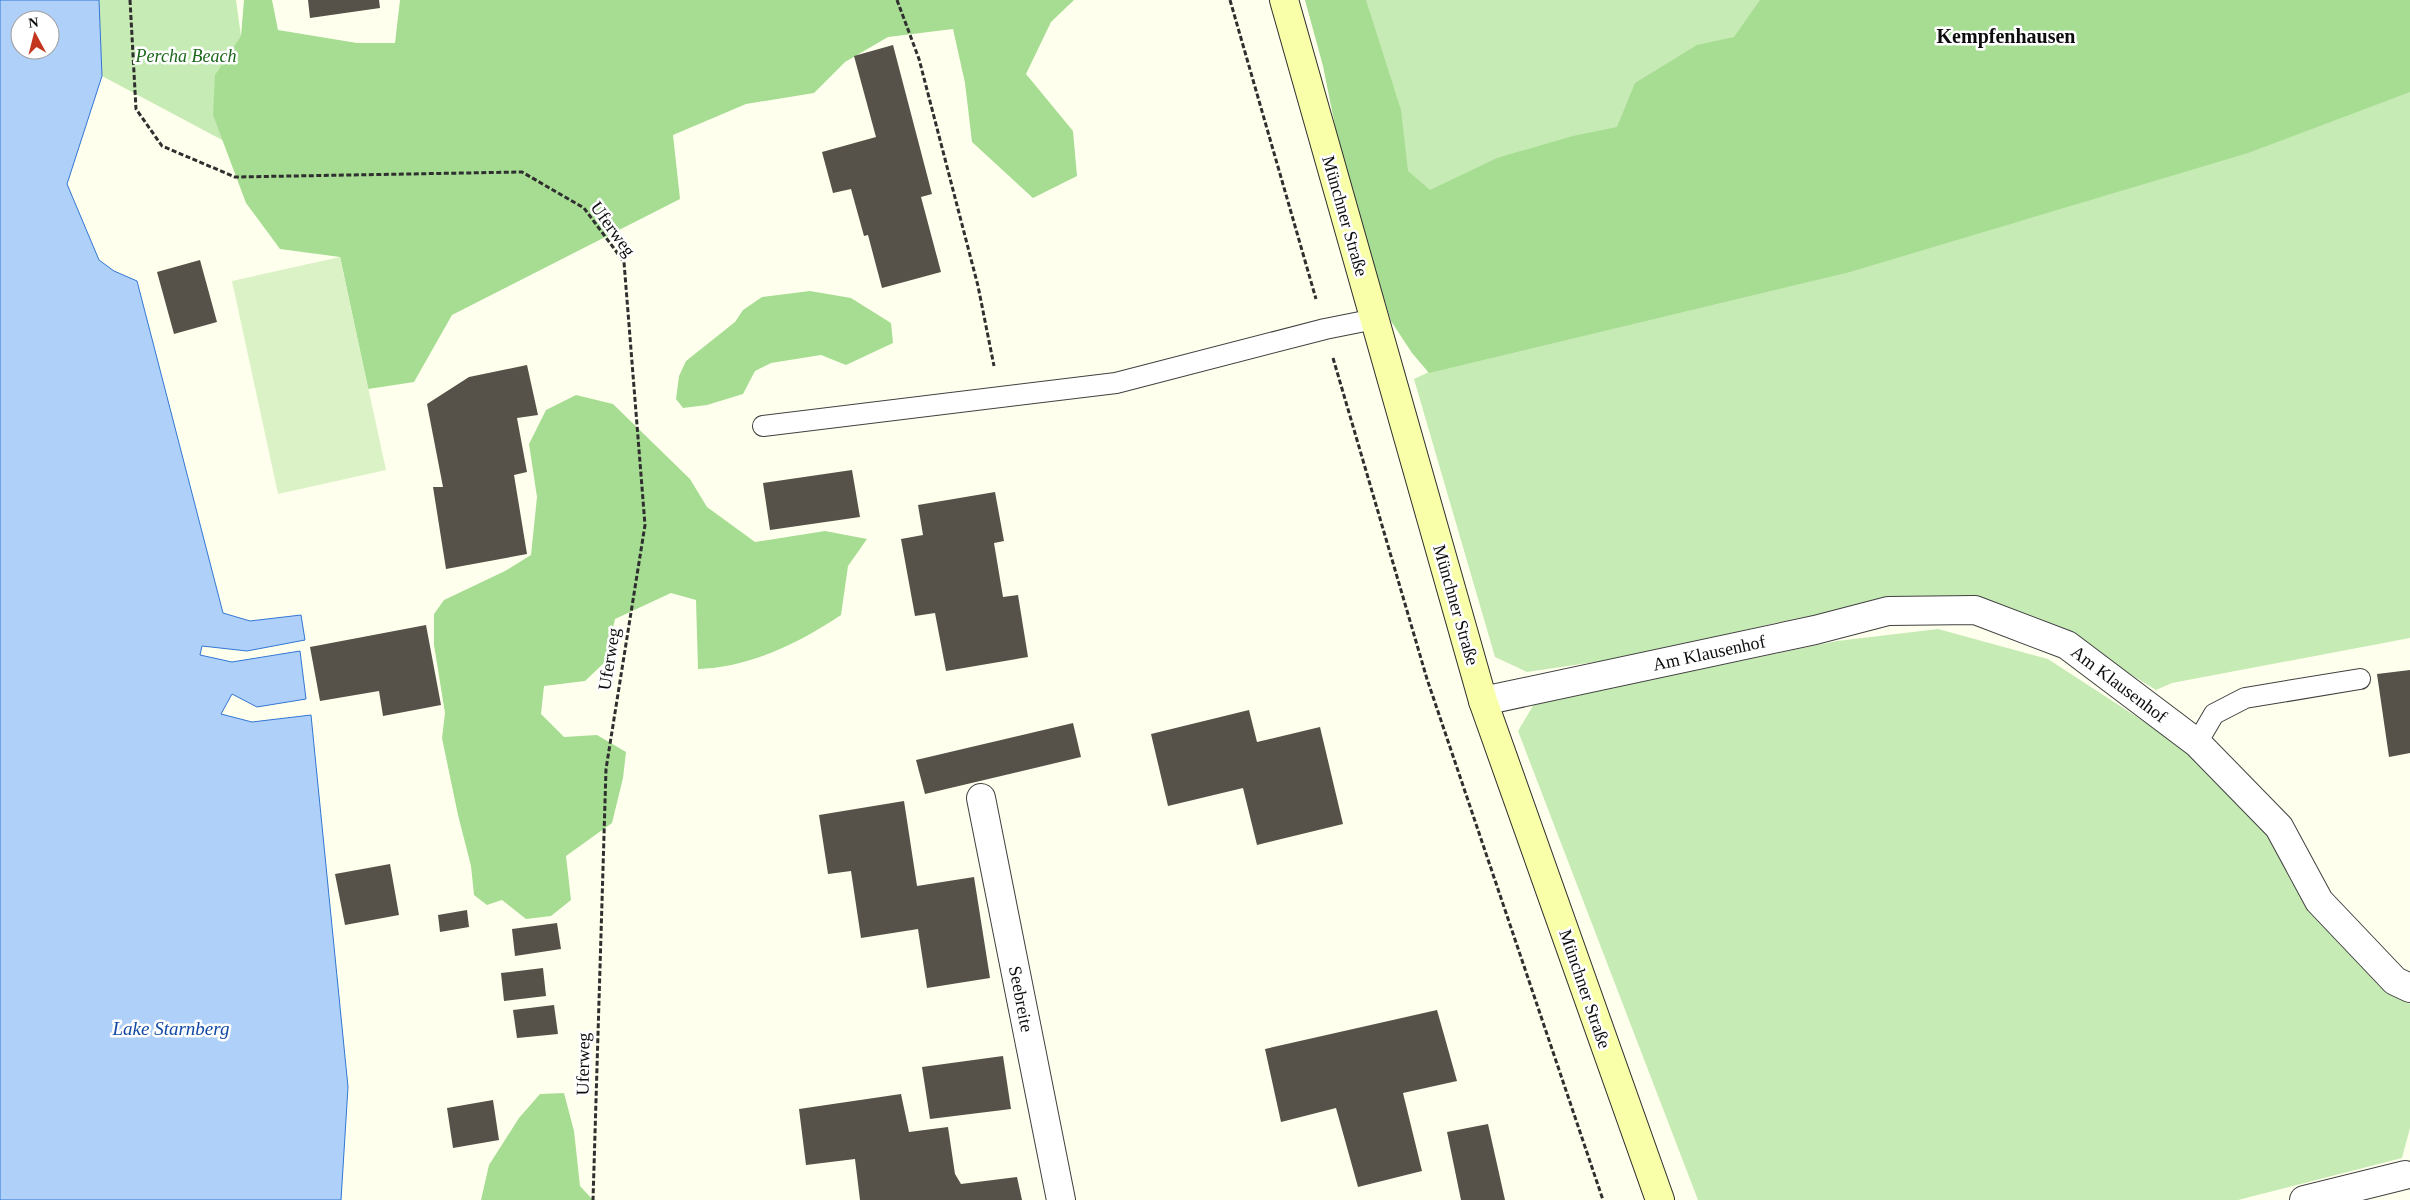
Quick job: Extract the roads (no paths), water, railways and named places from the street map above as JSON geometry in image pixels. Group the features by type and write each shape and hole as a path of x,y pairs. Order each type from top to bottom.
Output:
{"main road":[{"name":"Münchner Straße","path":"1284,0 1484,701 1660,1200"}],"street":[{"name":"Am Klausenhof","path":"1484,701 1815,630 1888,610 1975,610 2067,645 2197,743 2279,827 2319,901 2395,981 2410,988"},
{"name":"Seebreite","path":"981,798 1062,1200"},
{"path":"2304,1200 2408,1170"},
{"path":"2393,1200 2408,1170"}],"lane":[{"path":"763,426 1116,383 1325,329 1375,319"},
{"path":"2197,743 2214,714 2245,698 2360,679"}],"water":[{"name":"Lake Starnberg","path":"0,0 99,0 102,76 67,184 99,260 114,271 137,281 223,613 250,621 301,615 305,640 247,651 202,646 200,655 232,662 300,651 306,699 257,707 232,694 221,714 252,722 311,715 348,1087 341,1200 0,1200"}],"district":[{"name":"Kempfenhausen","path":"2006,36"}],"park label":[{"name":"Percha Beach","path":"186,56"}]}
